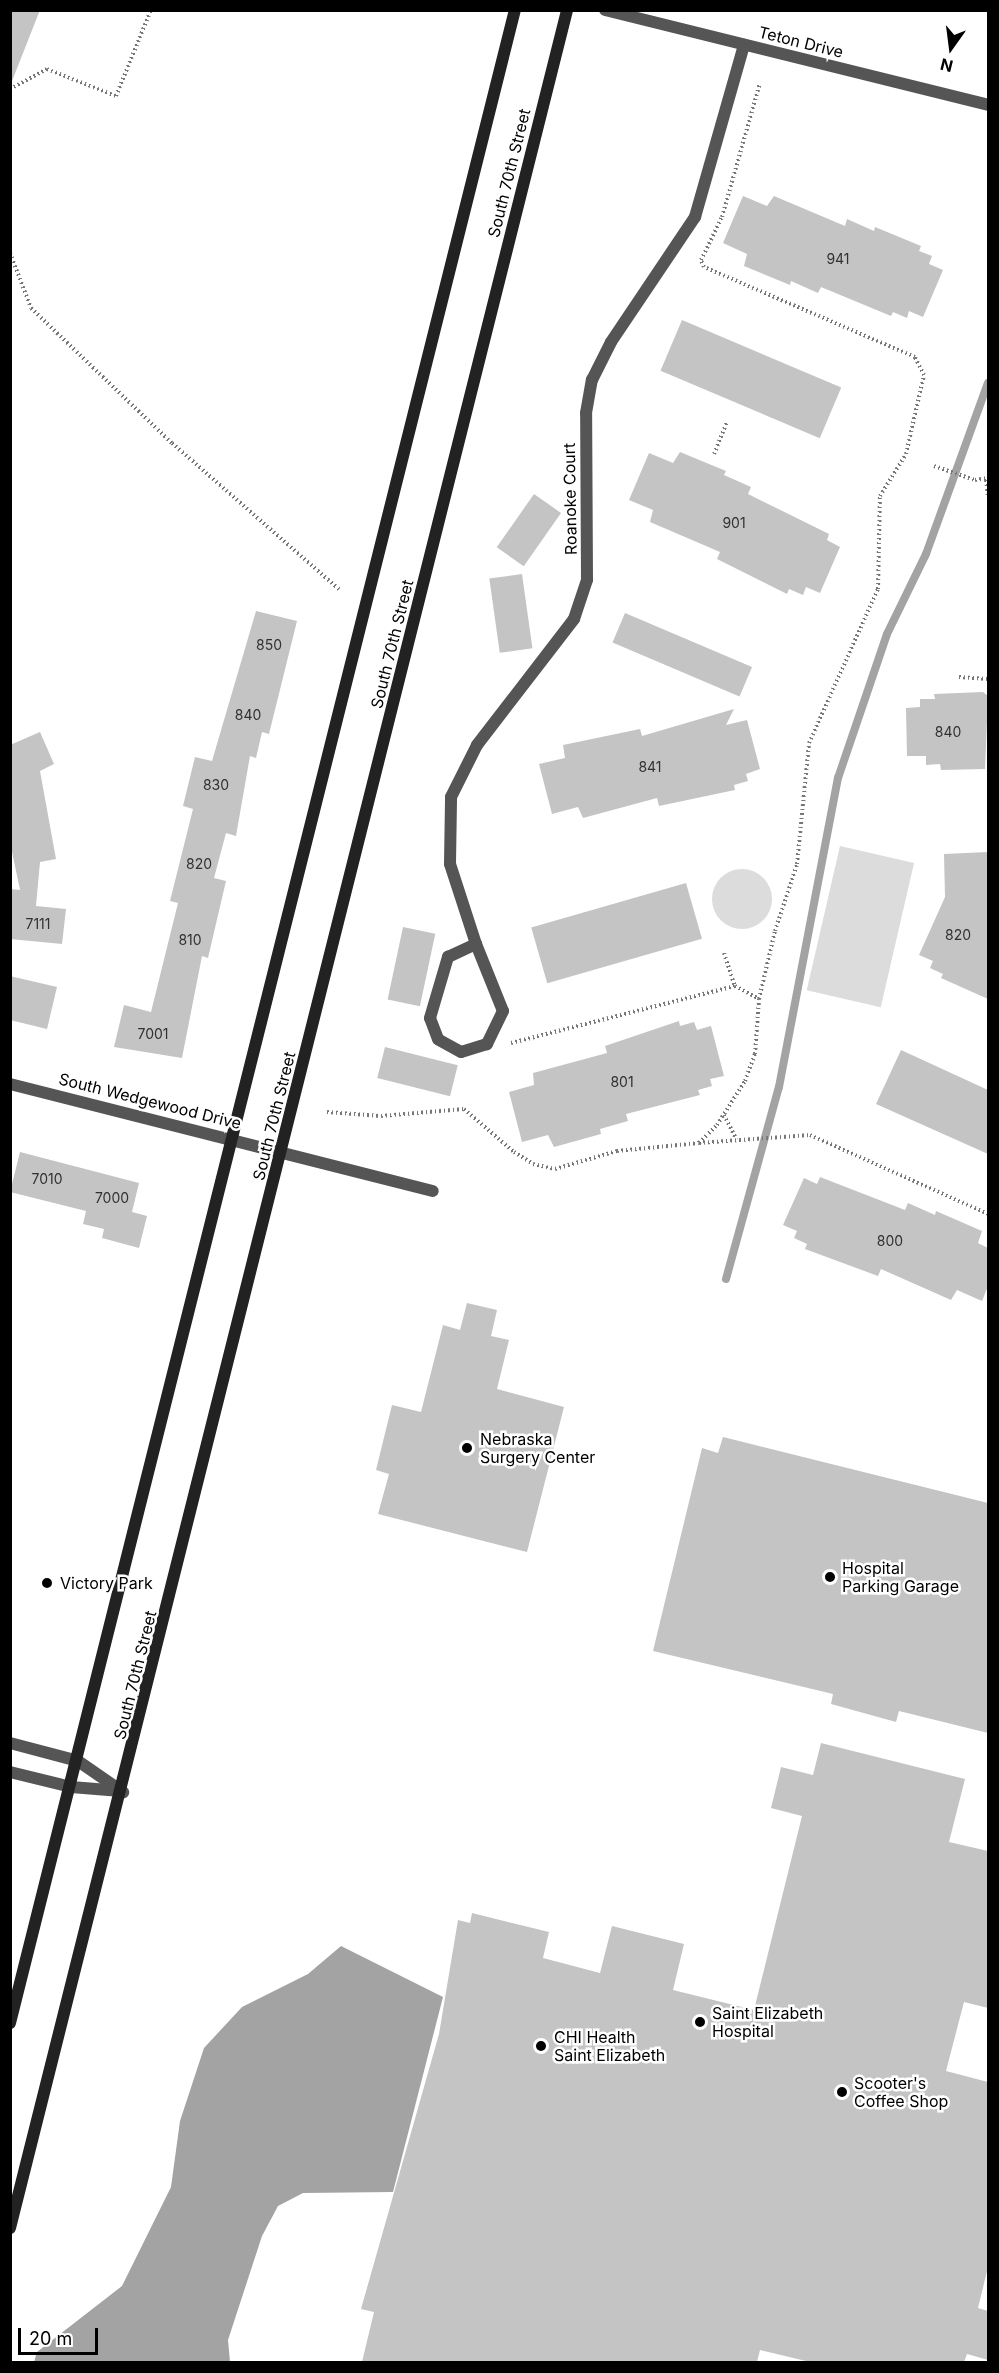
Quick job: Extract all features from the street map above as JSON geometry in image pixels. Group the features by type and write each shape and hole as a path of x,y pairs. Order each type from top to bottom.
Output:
{"main road":[{"name":"South 70th Street","path":"10,2023 78,1761 515,10"},
{"name":"South 70th Street","path":"10,2228 123,1792 567,10"}],"street":[{"name":"Teton Drive","path":"605,10 988,105"},
{"name":"Roanoke Court","path":"476,944 448,957 430,1018 438,1039 461,1052 487,1044 503,1011 476,944 450,864 451,797 477,745 574,620 587,580 586,424 592,380 610,342 695,217 744,45"},
{"name":"South Wedgewood Drive","path":"10,1084 234,1138 433,1191"},
{"path":"10,1743 78,1761 123,1792"},
{"path":"10,1772 71,1787 123,1792"}],"path":[{"path":"10,89 47,69 116,96 151,10"},
{"path":"699,1143 723,1114 755,1054 759,999 797,864 809,743 878,589 880,496 906,454 924,375 915,357 704,267 701,260 722,217 760,83"},
{"path":"10,254 31,308 172,443 339,589"},
{"path":"714,454 727,422"},
{"path":"934,466 971,478 988,480 988,497"},
{"path":"960,677 988,679"},
{"path":"724,952 735,986"},
{"path":"511,1043 735,986 759,999"},
{"path":"327,1112 381,1116 464,1109 514,1152 545,1169 617,1151 786,1134 821,1140 988,1214"},
{"path":"723,1114 736,1139"}],"shaded area":[{"path":"840,846 914,863 881,1007 807,990"},
{"path":"736,869 748,869 764,877 770,887 772,899 770,911 764,921 748,929 736,929 720,921 712,905 712,893 720,877"},
{"path":"341,1946 443,1997 393,2192 303,2193 278,2206 262,2236 228,2340 230,2362 34,2362 37,2352 122,2286 171,2187 180,2121 204,2048 242,2007 308,1974"}],"building":[{"path":"10,10 40,10 12,81 10,81"},
{"path":"743,196 767,206 774,196 845,226 847,219 874,231 875,227 921,246 919,251 932,256 929,264 943,270 923,317 909,311 907,318 893,312 891,316 821,287 818,293 791,281 790,285 744,266 747,254 723,243"},
{"path":"682,320 841,388 820,438 661,371"},
{"path":"680,452 726,471 724,475 751,487 748,494 829,534 827,540 840,547 820,593 806,587 803,595 789,589 787,594 717,559 720,552 650,522 653,510 629,500 649,453 673,463"},
{"path":"534,494 561,513 524,566 497,547"},
{"path":"522,574 532,648 500,653 489,579"},
{"path":"256,611 297,621 269,734 262,732 256,758 250,756 236,836 226,833 214,878 226,881 208,958 202,956 182,1058 114,1047 124,1005 151,1012 178,903 170,901 193,809 183,806 195,757 212,761"},
{"path":"625,613 752,667 740,696 612,642"},
{"path":"983,692 988,696 985,769 941,770 940,764 926,765 926,756 907,756 906,708 920,707 920,699 935,699 934,694"},
{"path":"734,709 726,725 747,720 760,769 746,774 748,781 734,785 735,790 659,806 657,798 583,818 578,807 552,814 539,764 565,758 563,745 640,729 642,736"},
{"path":"40,732 54,764 40,771 56,859 40,862 36,906 66,909 62,944 10,939 10,889 20,890 10,842 10,745"},
{"path":"988,852 988,999 941,978 943,974 930,968 933,961 919,955 945,897 944,854"},
{"path":"686,883 702,939 547,983 531,927"},
{"path":"403,927 435,934 420,1006 388,999"},
{"path":"10,976 57,987 47,1029 10,1020"},
{"path":"679,1021 680,1026 694,1022 697,1030 711,1026 724,1076 710,1079 712,1086 698,1090 700,1095 626,1114 628,1121 600,1129 601,1134 554,1147 548,1135 522,1142 509,1092 534,1085 533,1073 607,1053 605,1046"},
{"path":"385,1047 458,1065 450,1096 377,1078"},
{"path":"901,1050 988,1090 988,1154 876,1104"},
{"path":"20,1152 139,1183 132,1212 147,1216 139,1248 102,1238 104,1229 83,1224 86,1211 10,1192"},
{"path":"820,1177 905,1210 908,1203 935,1215 936,1211 982,1231 978,1243 988,1248 988,1286 982,1301 957,1290 951,1300 881,1269 878,1276 805,1249 807,1244 794,1238 797,1231 783,1225 804,1178 817,1184"},
{"name":"Nebraska Surgery Center","path":"467,1303 497,1310 491,1336 509,1340 497,1389 564,1407 527,1552 378,1514 389,1474 376,1470 392,1405 421,1412 443,1325 460,1330"},
{"name":"Hospital Parking Garage","path":"723,1437 988,1503 988,1733 899,1711 896,1722 831,1704 833,1694 653,1651 702,1448 718,1453"},
{"name":"Saint Elizabeth Hospital","path":"821,1743 965,1779 949,1842 988,1851 988,2008 964,2002 946,2071 988,2082 988,2267 978,2308 988,2311 988,2360 967,2354 964,2362 810,2362 760,2350 757,2362 362,2362 374,2312 361,2309 439,2034 458,1920 470,1923 472,1913 549,1932 543,1958 600,1973 612,1926 684,1944 673,1990 754,2010 802,1816 771,1808 781,1767 813,1775"}],"waterway":[{"path":"726,1279 779,1087 838,778 887,634 926,554 988,383"}],"place":[{"name":"Nebraska Surgery Center","path":"467,1448"},
{"name":"Hospital Parking Garage","path":"830,1577"},
{"name":"Victory Park","path":"47,1583"},
{"name":"Saint Elizabeth Hospital","path":"700,2022"},
{"name":"CHI Health Saint Elizabeth","path":"541,2046"},
{"name":"Scooter's Coffee Shop","path":"842,2092"}]}
